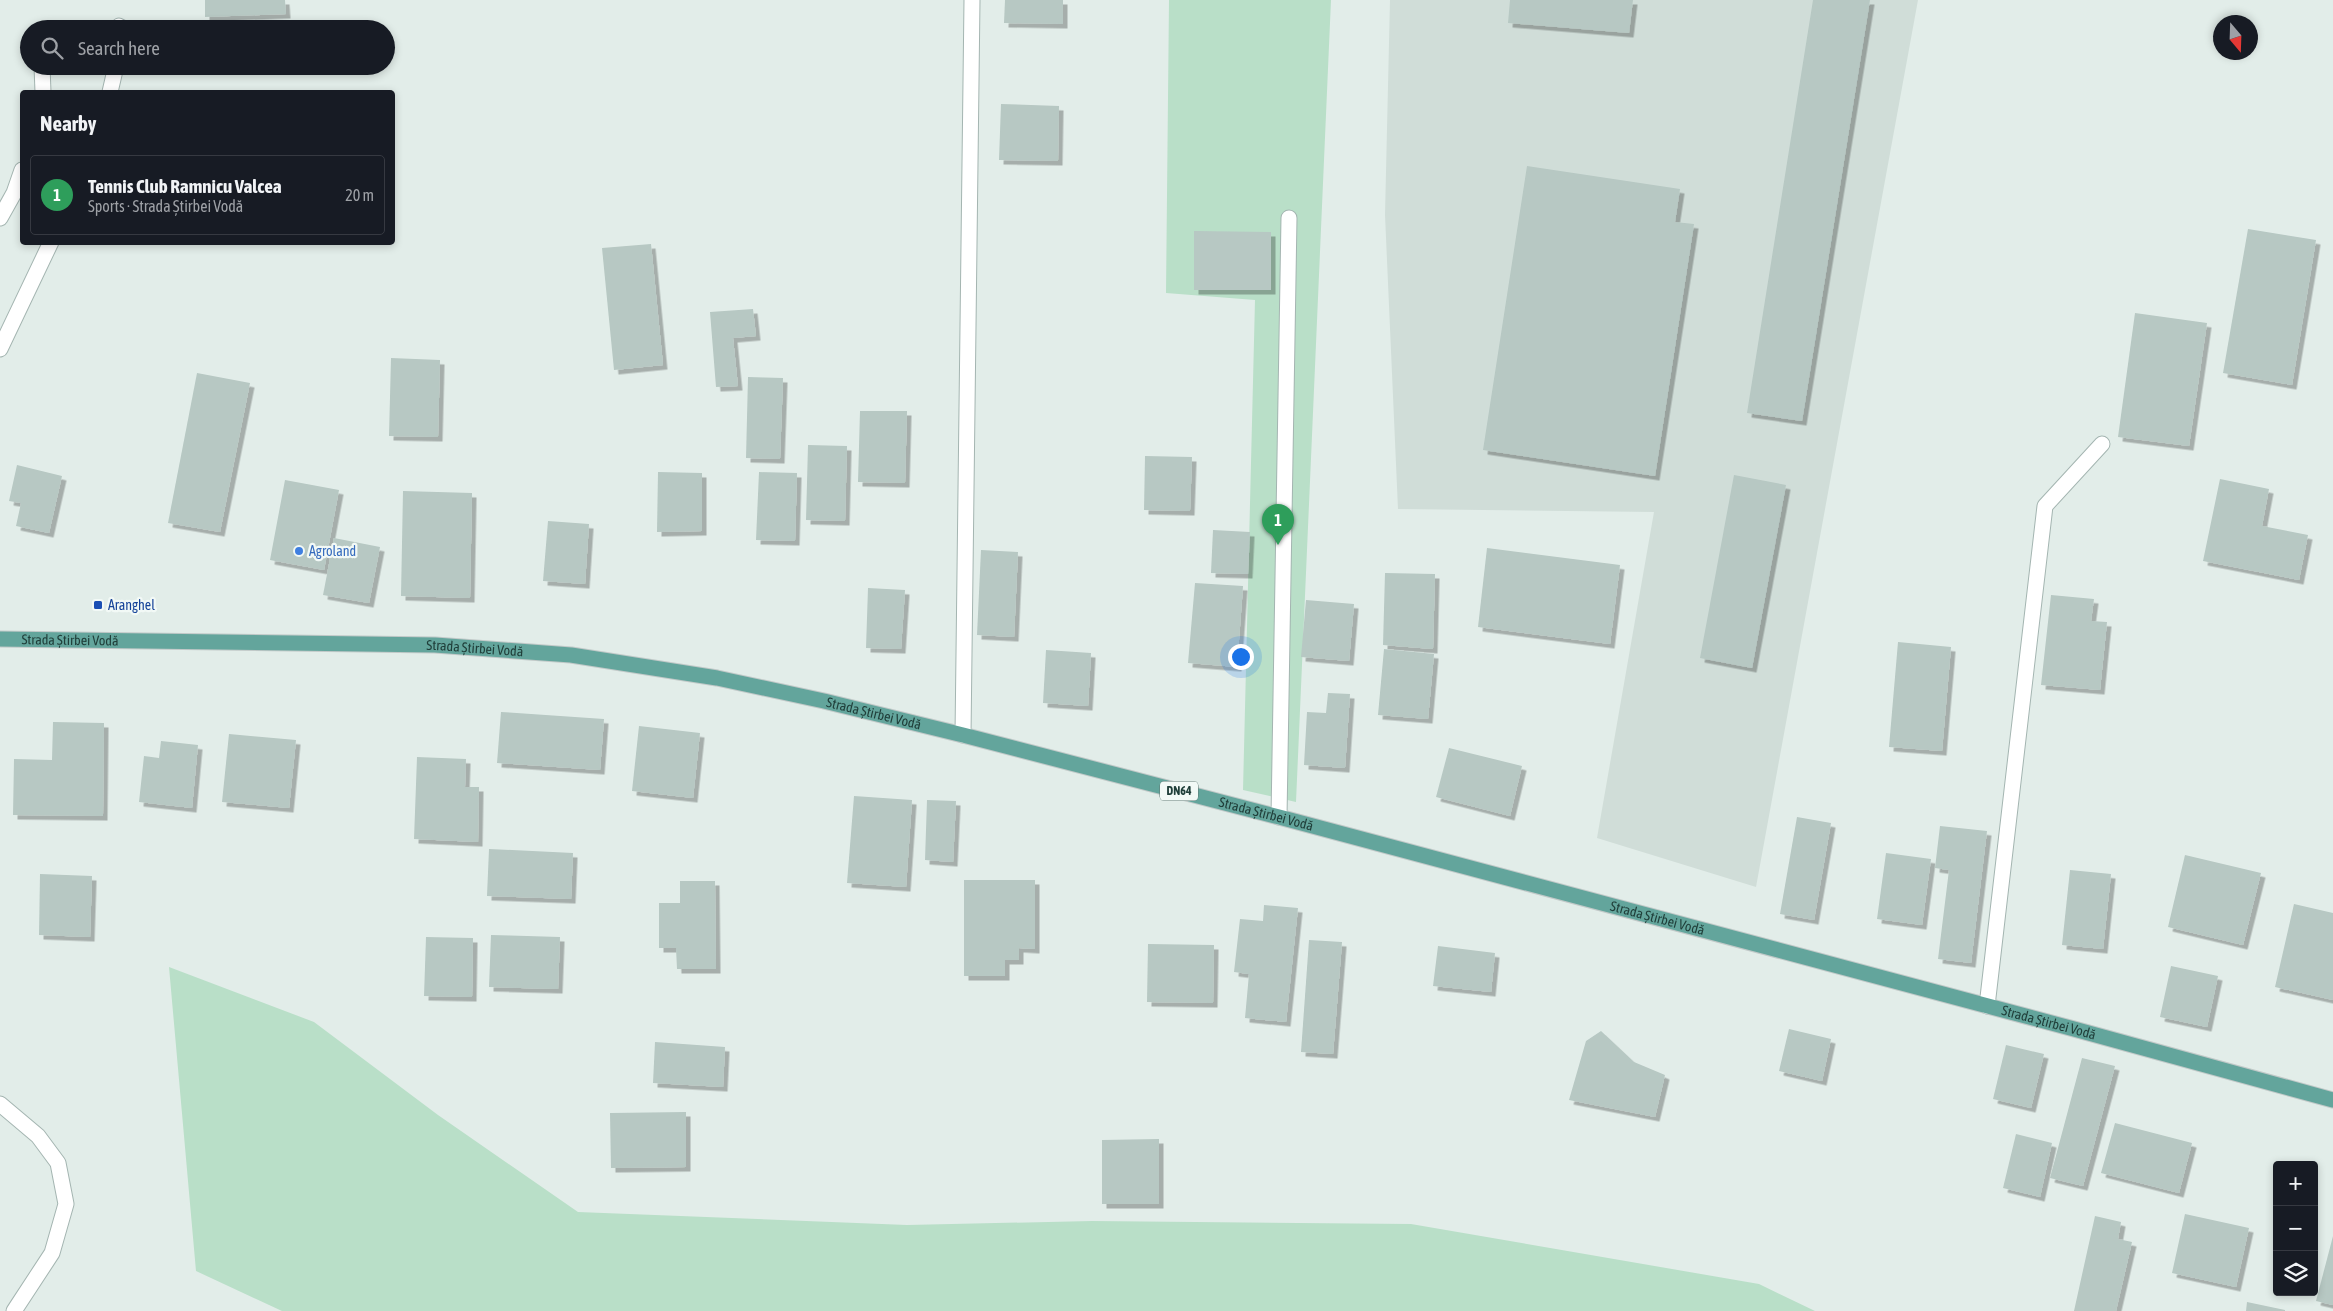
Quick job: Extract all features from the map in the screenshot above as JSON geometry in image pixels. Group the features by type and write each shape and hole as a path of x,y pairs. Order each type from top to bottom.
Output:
{"main road":[{"name":"Strada Știrbei Vodă","path":"0,639 435,644 571,656 717,678 824,701 963,735 1279,817 2333,1100"}],"street":[{"path":"963,735 972,0"},
{"path":"42,75 43,90"},
{"path":"110,90 114,75"},
{"path":"0,218 14,193 20,176"},
{"path":"1279,817 1289,218"},
{"path":"0,349 50,245"},
{"path":"1987,1006 2045,506 2102,444"},
{"path":"0,1104 38,1136 58,1163 66,1204 52,1253 14,1311"}],"shaded area":[{"path":"1390,0 1918,0 1756,887 1597,838 1654,512 1398,509 1385,215"}],"green space":[{"path":"1169,0 1331,0 1296,802 1243,790 1255,300 1166,293"},
{"path":"169,967 314,1022 438,1115 578,1212 907,1225 1092,1221 1411,1224 1759,1284 1815,1311 282,1311 196,1271"}],"building":[{"path":"205,0 285,0 286,14 205,17"},
{"path":"1005,0 1063,0 1063,24 1004,23"},
{"path":"1510,0 1633,0 1629,33 1508,23"},
{"path":"1813,0 1870,0 1802,421 1747,413"},
{"path":"1001,104 1059,106 1058,161 999,160"},
{"path":"1527,166 1680,189 1675,222 1694,224 1655,476 1483,450"},
{"path":"2248,229 2316,240 2292,385 2223,373"},
{"path":"1194,231 1271,232 1271,290 1194,290"},
{"path":"651,244 663,365 614,370 602,248"},
{"path":"753,309 756,336 733,338 738,386 716,387 710,312"},
{"path":"2135,313 2207,323 2189,446 2118,437"},
{"path":"391,358 440,360 438,437 389,436"},
{"path":"197,373 250,383 220,532 168,523"},
{"path":"748,377 783,378 780,459 746,458"},
{"path":"860,411 907,411 905,483 858,482"},
{"path":"808,445 847,446 845,521 806,520"},
{"path":"1145,456 1192,457 1190,511 1144,510"},
{"path":"17,465 62,476 49,533 16,526 21,503 9,501"},
{"path":"658,472 702,473 702,531 657,532"},
{"path":"759,472 797,473 795,541 756,540"},
{"path":"1734,475 1786,485 1752,668 1700,658"},
{"path":"2220,479 2269,489 2262,526 2308,535 2299,580 2203,561"},
{"path":"285,480 339,490 324,570 270,560"},
{"path":"403,491 472,493 470,598 401,596"},
{"path":"548,521 589,524 585,584 543,581"},
{"path":"1213,530 1250,532 1248,574 1211,573"},
{"path":"334,538 380,547 369,603 323,595"},
{"path":"1487,548 1620,565 1610,644 1478,627"},
{"path":"981,550 1018,552 1014,637 977,635"},
{"path":"1385,573 1435,574 1433,649 1383,645"},
{"path":"1195,583 1243,586 1237,667 1188,663"},
{"path":"868,588 905,590 901,649 866,648"},
{"path":"2051,595 2094,599 2091,621 2107,622 2100,690 2041,685"},
{"path":"1306,600 1354,604 1349,661 1301,657"},
{"path":"1898,642 1951,647 1942,751 1889,747"},
{"path":"1384,649 1434,654 1428,719 1378,715"},
{"path":"1046,650 1091,653 1088,706 1043,703"},
{"path":"1328,693 1350,694 1345,768 1304,765 1307,712 1326,713"},
{"path":"501,712 604,719 600,770 497,763"},
{"path":"53,722 104,723 103,816 13,815 14,759 52,760"},
{"path":"639,726 700,733 693,798 632,791"},
{"path":"229,734 296,740 289,808 222,802"},
{"path":"161,741 198,745 192,808 139,802 144,756 159,758"},
{"path":"1449,748 1522,766 1510,816 1436,797"},
{"path":"417,757 466,759 465,787 479,787 478,842 414,839"},
{"path":"854,796 912,800 906,887 847,883"},
{"path":"927,800 956,801 953,862 925,860"},
{"path":"1797,817 1831,823 1814,920 1780,914"},
{"path":"1940,826 1987,831 1971,963 1938,959 1949,870 1935,868"},
{"path":"489,849 573,853 571,899 487,896"},
{"path":"1886,853 1931,859 1922,925 1877,919"},
{"path":"2185,855 2261,873 2243,945 2168,927"},
{"path":"2070,870 2111,874 2103,949 2062,945"},
{"path":"40,874 92,876 90,937 39,935"},
{"path":"964,880 1035,880 1035,949 1019,948 1019,960 1005,960 1005,976 964,976"},
{"path":"680,881 715,881 716,969 677,969 676,948 659,948 659,903 680,903"},
{"path":"2294,904 2333,913 2333,1000 2275,987"},
{"path":"1264,905 1298,908 1286,1022 1245,1018 1249,974 1234,972 1240,919 1263,921"},
{"path":"491,935 560,937 558,989 489,987"},
{"path":"426,937 473,938 472,997 424,996"},
{"path":"1309,940 1342,942 1333,1054 1301,1052"},
{"path":"1148,944 1214,945 1213,1003 1147,1002"},
{"path":"1438,946 1495,953 1491,992 1433,986"},
{"path":"2171,966 2218,976 2207,1027 2160,1017"},
{"path":"1789,1029 1831,1039 1822,1081 1779,1071"},
{"path":"1601,1031 1634,1062 1665,1075 1655,1117 1569,1100 1586,1041"},
{"path":"655,1042 725,1047 723,1087 653,1083"},
{"path":"2006,1045 2044,1054 2031,1108 1993,1099"},
{"path":"2082,1058 2115,1066 2083,1186 2050,1178"},
{"path":"686,1112 686,1167 611,1168 610,1113"},
{"path":"2115,1123 2192,1143 2179,1193 2101,1173"},
{"path":"2016,1134 2052,1143 2040,1197 2003,1188"},
{"path":"1159,1139 1159,1204 1102,1204 1102,1140"},
{"path":"2185,1214 2249,1228 2236,1287 2172,1273"},
{"path":"2095,1216 2121,1222 2118,1239 2132,1242 2116,1311 2074,1311"},
{"path":"2333,1236 2333,1305 2316,1301"},
{"path":"2247,1302 2285,1310 2285,1311 2246,1311"}],"place":[{"name":"Tennis Club Ramnicu Valcea","path":"1278,545"},
{"name":"Agroland","path":"299,551"},
{"name":"Aranghel","path":"98,605"}]}
